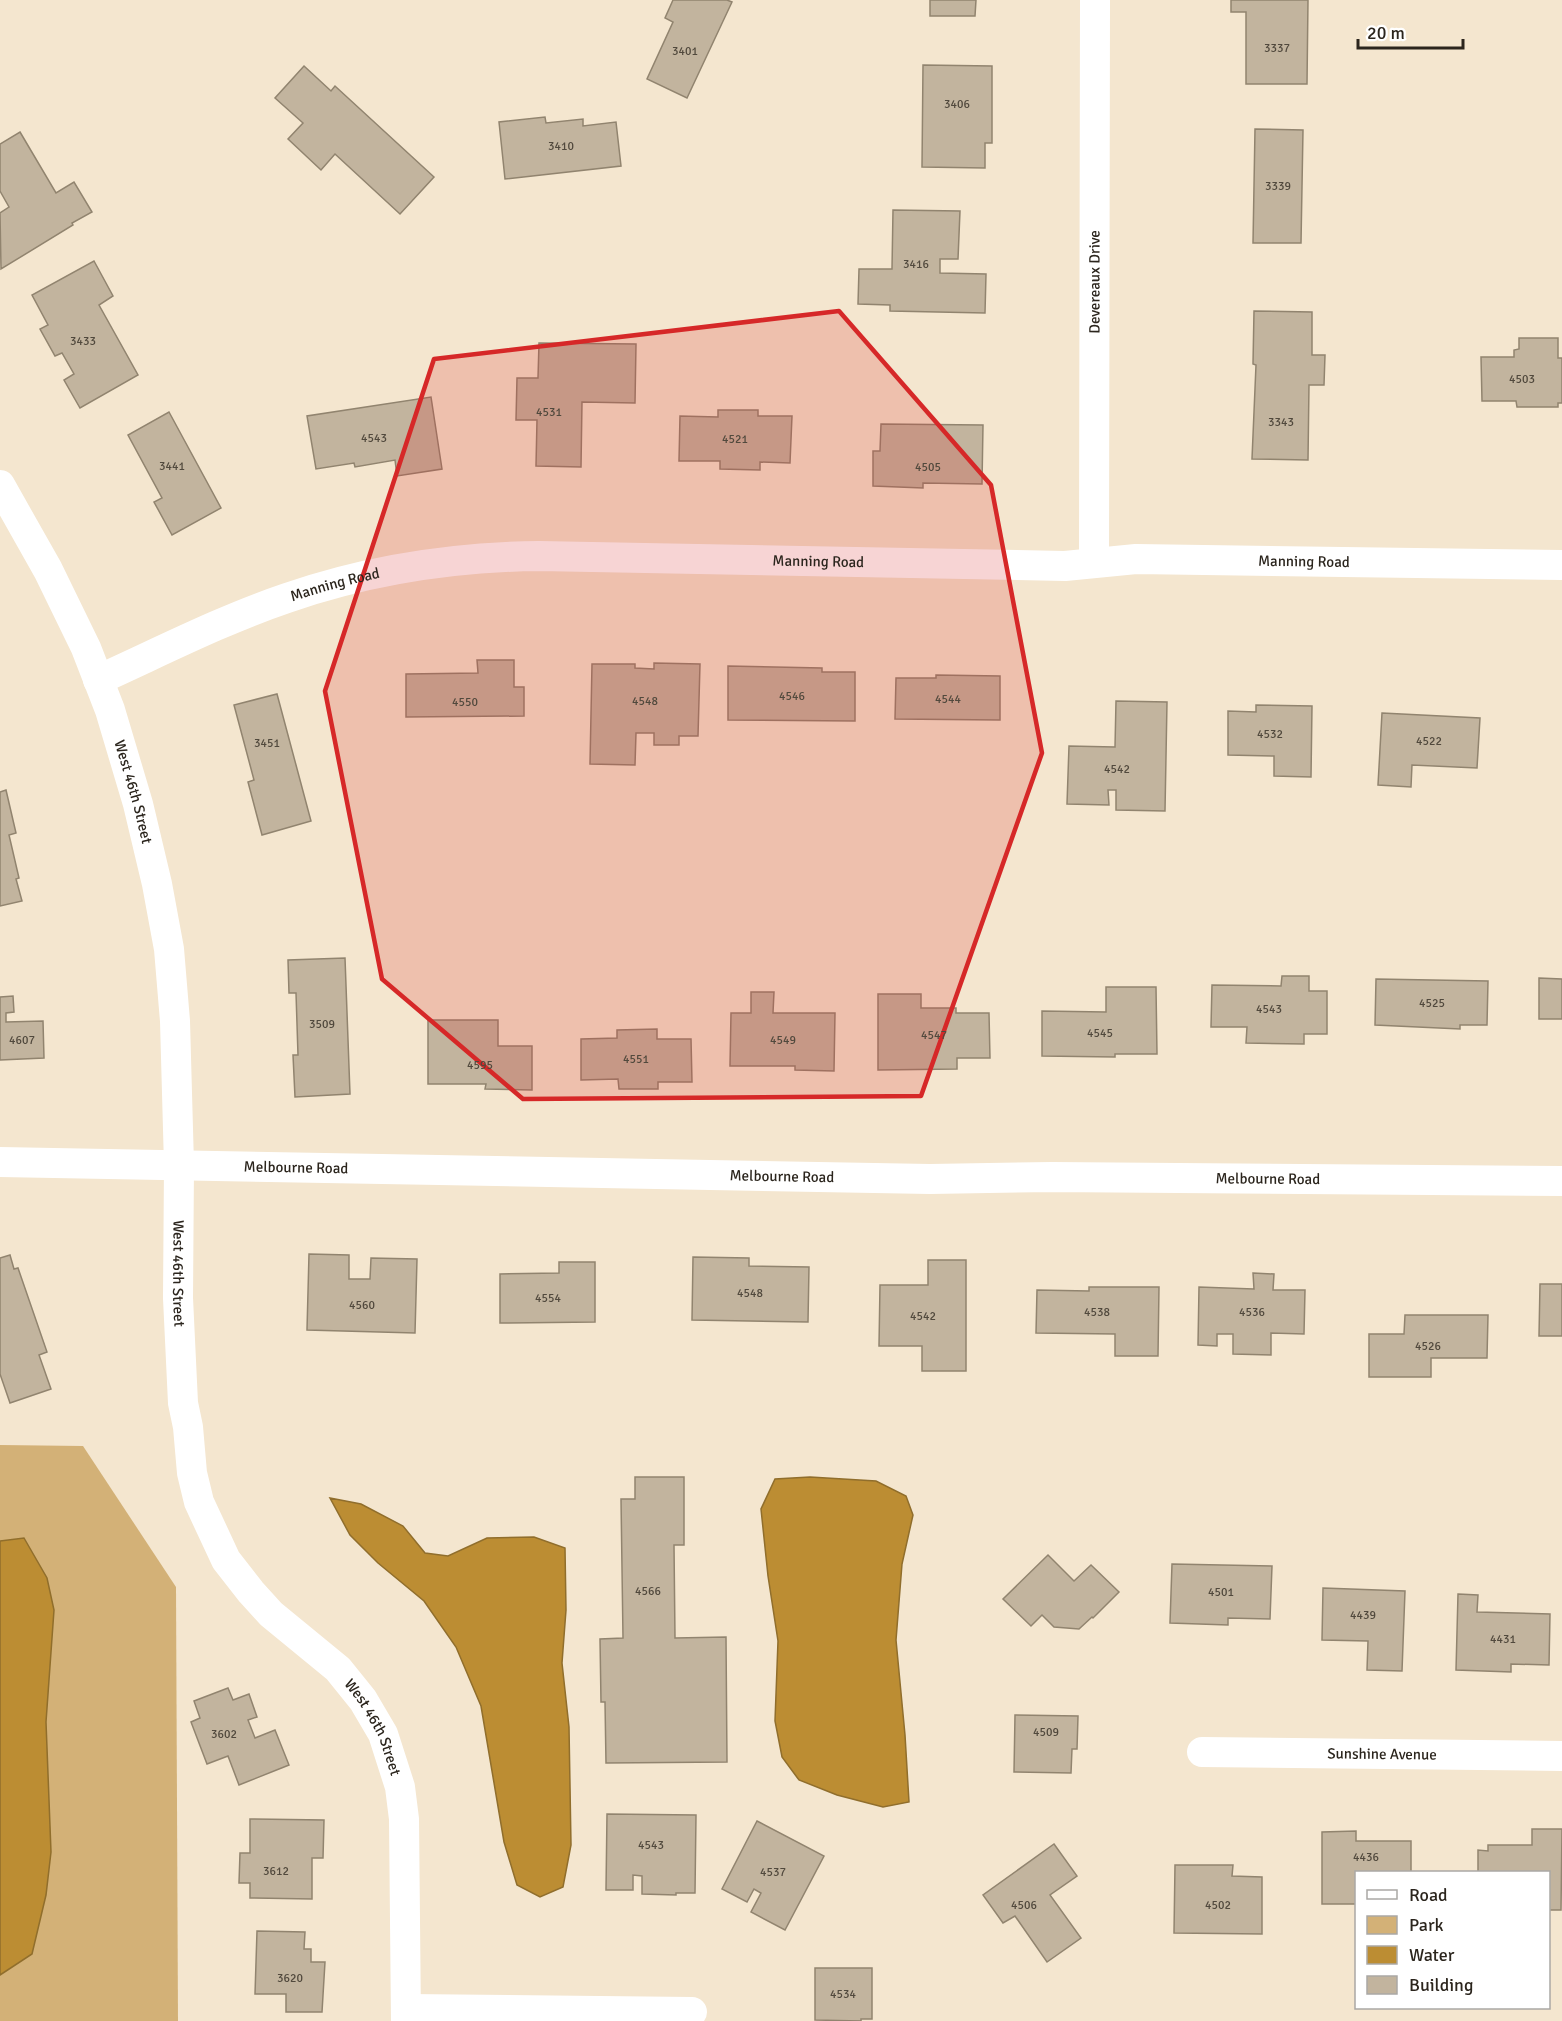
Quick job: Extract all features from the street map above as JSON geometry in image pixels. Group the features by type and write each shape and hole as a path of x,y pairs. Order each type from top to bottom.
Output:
{"street":[{"name":"Devereaux Drive","path":"1094,562 1095,0"},
{"name":"West 46th Street","path":"0,485 48,570 86,648 110,710 138,804 155,873 169,949 175,1021 178,1298 183,1402 188,1427 192,1473 199,1502 218,1546 245,1584 271,1614 338,1669 363,1700 383,1734 400,1787 404,1819 406,2015"},
{"name":"Manning Road","path":"98,680 285,598 379,572 458,560 539,556 1065,566 1136,559 1562,565"},
{"name":"Melbourne Road","path":"0,1162 930,1179 1064,1177 1562,1181"},
{"name":"Sunshine Avenue","path":"1202,1752 1562,1756"},
{"path":"406,2015 692,2012"}],"highlighted area":[{"path":"839,311 991,485 1042,753 921,1096 523,1099 382,979 325,691 434,359"}],"green space":[{"path":"0,1445 83,1446 176,1587 178,2021 0,2021"}],"water":[{"path":"810,1477 876,1481 906,1496 913,1515 902,1564 896,1640 909,1802 883,1807 837,1795 799,1780 782,1757 775,1721 778,1641 761,1509 775,1479"},
{"path":"330,1498 361,1504 403,1526 425,1553 448,1556 487,1538 534,1537 565,1548 566,1610 562,1663 569,1727 571,1845 563,1887 540,1897 517,1885 504,1842 481,1706 456,1647 424,1601 378,1563 350,1535"},
{"path":"24,1538 47,1578 54,1610 46,1722 51,1852 46,1895 32,1954 0,1975 0,1541"}],"building":[{"path":"673,0 727,0 732,2 687,98 647,79 673,22 665,18"},
{"path":"930,0 976,0 975,16 930,16"},
{"path":"1231,0 1308,0 1307,84 1246,84 1246,12 1231,12"},
{"path":"923,65 992,66 992,143 985,143 985,168 922,167"},
{"path":"304,66 331,91 335,86 434,177 400,214 335,154 321,170 288,139 303,123 275,98"},
{"path":"545,117 546,123 583,119 583,126 616,122 621,166 505,179 499,122"},
{"path":"1255,129 1303,130 1301,243 1253,243"},
{"path":"20,132 56,193 74,182 92,212 1,269 0,213 9,207 0,191 0,144"},
{"path":"893,210 960,211 958,259 940,259 940,273 986,274 985,313 890,311 890,305 858,304 859,269 892,269"},
{"path":"94,261 113,296 99,305 138,375 80,408 64,380 74,374 62,353 55,356 40,329 48,325 32,295"},
{"path":"1254,311 1312,312 1312,355 1325,355 1324,385 1309,385 1308,460 1252,459 1256,365 1253,364"},
{"path":"1519,338 1558,338 1558,358 1562,358 1562,403 1558,403 1558,407 1517,407 1516,401 1482,401 1481,357 1514,357 1514,350 1519,349"},
{"path":"539,343 636,344 635,403 582,402 581,467 536,466 537,420 516,420 517,378 538,378"},
{"path":"431,397 442,469 397,476 395,460 355,467 354,463 316,469 307,416"},
{"path":"718,410 758,410 758,416 792,416 790,463 760,462 760,470 720,469 720,461 679,461 680,416 718,417"},
{"path":"169,412 221,508 172,535 154,502 162,498 128,435"},
{"path":"881,424 983,425 982,484 923,483 923,488 873,486 873,451 880,451"},
{"path":"477,660 514,660 514,687 524,687 524,716 406,717 406,674 478,673"},
{"path":"654,663 700,664 698,736 679,736 679,745 654,745 654,733 636,733 635,765 590,764 592,664 635,664 635,668 654,669"},
{"path":"728,666 822,668 822,672 855,672 855,721 728,720"},
{"path":"936,675 1000,676 1000,720 895,719 896,678 936,678"},
{"path":"277,694 311,821 262,835 248,782 254,780 234,705"},
{"path":"1116,701 1167,702 1165,811 1116,810 1116,790 1108,790 1109,805 1067,804 1069,746 1115,747"},
{"path":"1256,705 1312,706 1311,777 1274,776 1274,756 1228,755 1228,711 1256,712"},
{"path":"1382,713 1480,718 1477,768 1412,765 1411,787 1378,785"},
{"path":"6,790 16,833 9,835 22,901 0,906 0,792"},
{"path":"345,958 350,1094 295,1097 293,1055 298,1055 296,993 289,993 288,960"},
{"path":"1282,976 1309,976 1309,991 1327,991 1327,1034 1304,1034 1304,1044 1246,1043 1247,1027 1211,1027 1212,985 1281,986"},
{"path":"1539,978 1562,979 1562,1019 1539,1019"},
{"path":"1376,979 1488,981 1487,1025 1460,1025 1460,1029 1375,1025"},
{"path":"1106,987 1156,987 1157,1054 1115,1054 1115,1057 1042,1056 1042,1011 1106,1012"},
{"path":"751,992 774,992 773,1013 835,1013 834,1071 795,1070 795,1066 730,1066 731,1013 751,1013"},
{"path":"878,994 921,994 921,1008 956,1008 956,1013 989,1013 990,1058 957,1058 957,1069 878,1070"},
{"path":"13,996 14,1012 6,1013 6,1022 43,1021 44,1058 0,1060 0,997"},
{"path":"428,1020 498,1020 498,1046 532,1046 532,1090 485,1089 486,1084 428,1084"},
{"path":"657,1029 657,1039 691,1039 692,1082 658,1082 658,1089 619,1089 618,1079 581,1080 581,1039 617,1038 617,1030"},
{"path":"309,1254 349,1255 349,1279 370,1279 371,1258 417,1259 415,1333 307,1330"},
{"path":"10,1255 14,1269 18,1268 47,1352 39,1355 51,1389 10,1403 0,1374 0,1258"},
{"path":"693,1257 749,1258 749,1266 809,1267 808,1322 692,1320"},
{"path":"928,1260 966,1260 966,1371 922,1371 922,1346 879,1346 880,1285 928,1285"},
{"path":"559,1262 595,1262 595,1322 500,1323 500,1274 559,1273"},
{"path":"1253,1273 1274,1274 1273,1290 1305,1290 1304,1334 1271,1333 1271,1355 1233,1354 1233,1334 1217,1334 1217,1346 1198,1345 1199,1287 1254,1289"},
{"path":"1540,1284 1562,1284 1562,1336 1539,1336"},
{"path":"1089,1287 1159,1287 1158,1356 1115,1356 1115,1334 1036,1333 1037,1290 1089,1291"},
{"path":"1405,1315 1488,1315 1487,1358 1431,1358 1431,1377 1369,1377 1369,1334 1404,1334"},
{"path":"635,1477 684,1477 684,1545 674,1545 675,1638 726,1637 727,1762 606,1763 605,1702 601,1702 600,1639 623,1638 621,1499 635,1499"},
{"path":"1048,1555 1074,1581 1091,1565 1119,1592 1079,1629 1054,1627 1042,1615 1031,1626 1003,1599"},
{"path":"1172,1564 1272,1566 1270,1619 1228,1618 1228,1625 1170,1623"},
{"path":"1323,1588 1405,1591 1402,1671 1367,1670 1368,1641 1322,1640"},
{"path":"1458,1594 1478,1595 1477,1612 1550,1614 1549,1665 1511,1664 1511,1672 1456,1670"},
{"path":"228,1688 233,1700 249,1694 257,1717 248,1720 255,1738 275,1730 289,1765 239,1785 228,1756 207,1764 191,1722 200,1718 194,1701"},
{"path":"1015,1715 1078,1716 1077,1749 1072,1749 1071,1773 1014,1772"},
{"path":"607,1814 696,1815 695,1893 642,1894 642,1876 633,1875 633,1890 606,1890"},
{"path":"250,1819 324,1820 323,1858 312,1858 312,1899 250,1898 250,1883 239,1883 240,1853 250,1853"},
{"path":"757,1821 824,1856 785,1930 751,1912 761,1893 754,1889 747,1902 722,1889"},
{"path":"1532,1829 1562,1829 1561,1910 1550,1910 1550,1871 1478,1871 1478,1850 1488,1851 1488,1845 1532,1845"},
{"path":"1356,1831 1356,1841 1411,1841 1411,1871 1355,1871 1355,1904 1322,1904 1322,1832"},
{"path":"1054,1844 1077,1876 1050,1895 1081,1938 1047,1962 1015,1916 1003,1923 983,1895"},
{"path":"1175,1865 1233,1865 1232,1876 1262,1877 1262,1934 1174,1933"},
{"path":"257,1931 305,1932 304,1949 311,1949 311,1962 325,1962 322,2012 286,2012 286,1994 255,1994"},
{"path":"815,1968 872,1968 872,2019 861,2019 861,2021 815,2020"}]}
